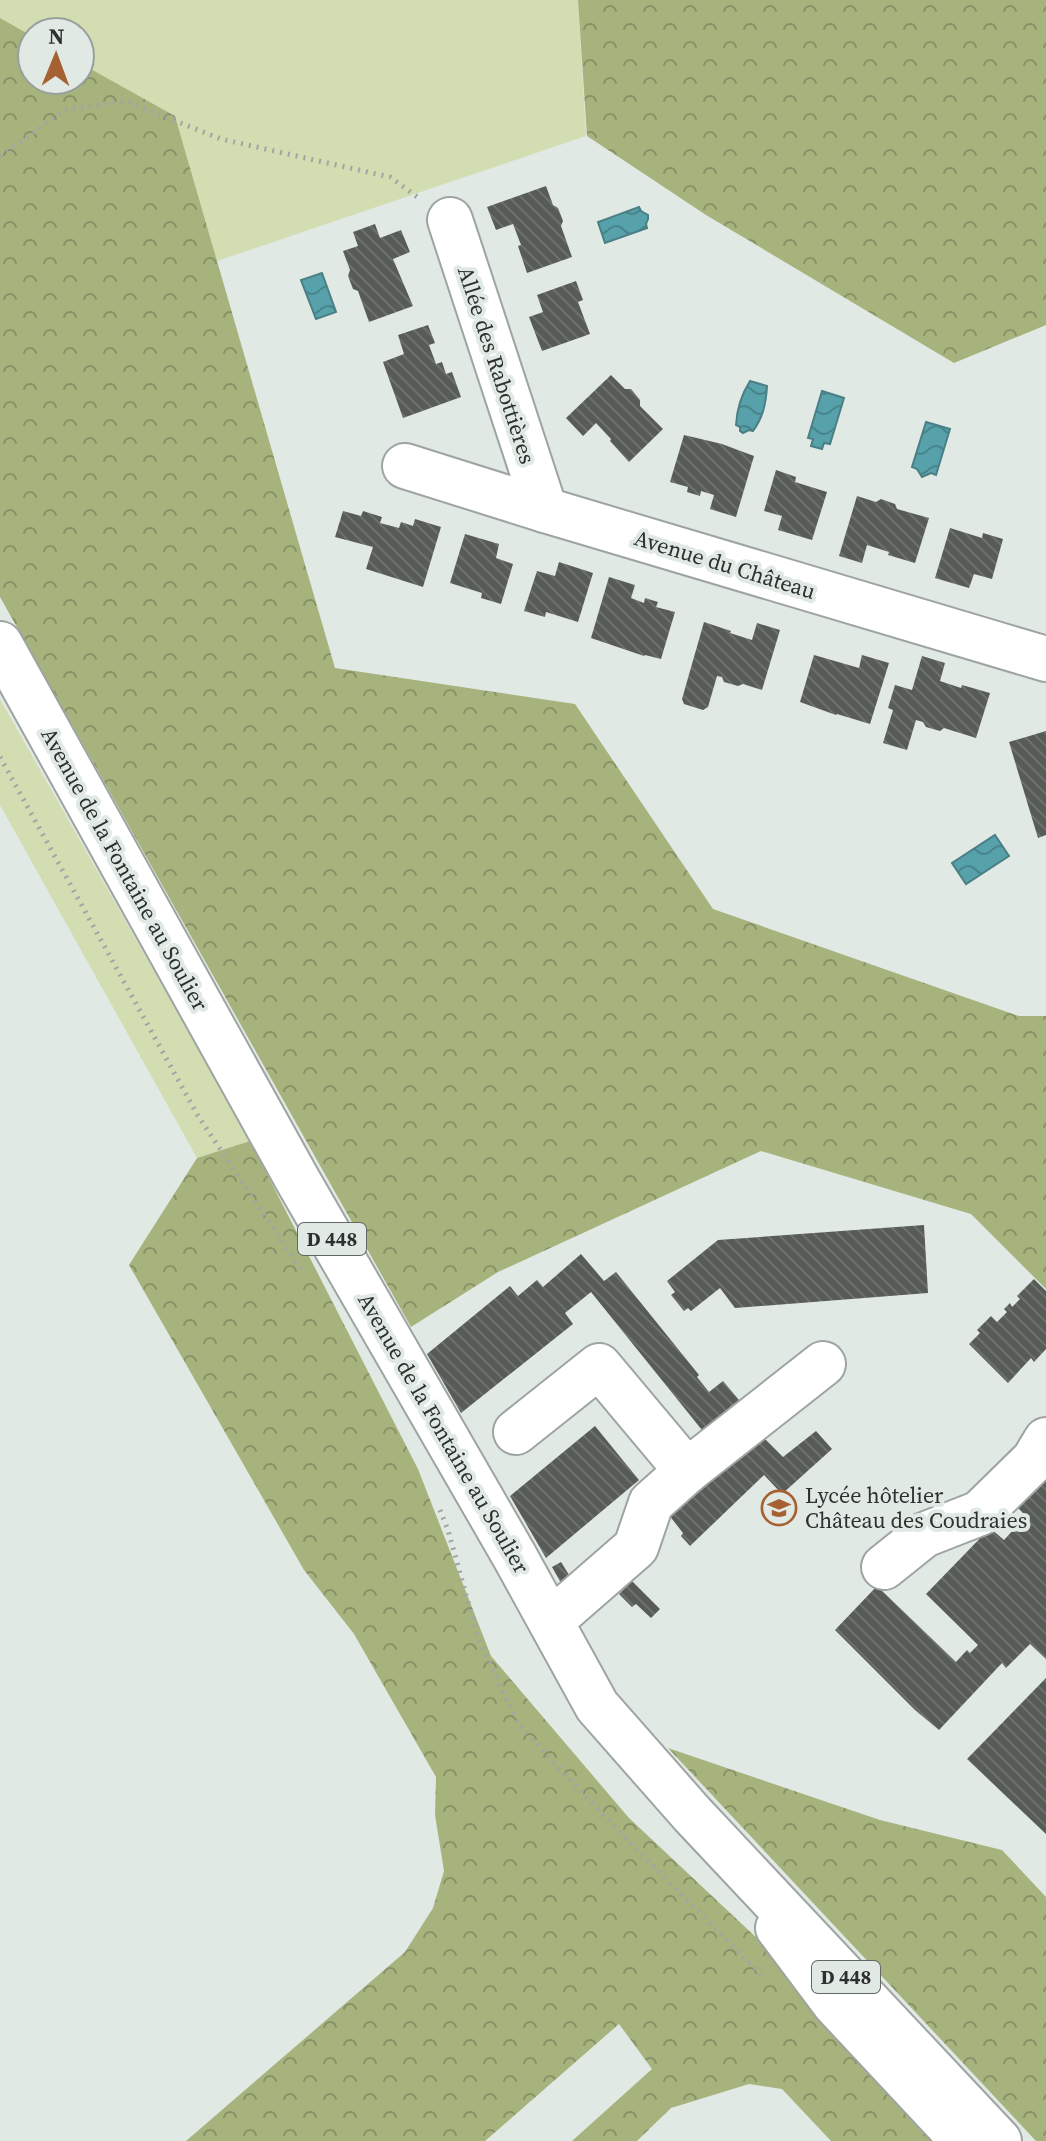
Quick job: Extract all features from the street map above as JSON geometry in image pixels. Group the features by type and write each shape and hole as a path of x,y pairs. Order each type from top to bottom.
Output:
{"main road":[{"name":"Allée des Rabottières","path":"450,220 545,510"},
{"name":"Avenue du Château","path":"405,466 1046,659"},
{"name":"Avenue de la Fontaine au Soulier","path":"0,644 297,1179 597,1706 692,1814 999,2141"},
{"path":"551,1621 636,1547 651,1503 823,1364"},
{"path":"516,1432 599,1366 687,1471"},
{"path":"884,1567 924,1535 980,1513 1034,1460 1046,1440"},
{"path":"692,1814 835,2004 963,2141"}],"path":[{"path":"0,156 65,110 125,101 221,139 390,177 450,220"}],"green space":[{"path":"0,0 578,0 586,136 217,261 175,116 96,72 96,16 16,16 16,27 0,18"},
{"path":"578,0 1046,0 1046,325 954,363 706,215 587,136"},
{"path":"0,18 16,27 16,96 96,96 96,72 175,116 335,668 575,704 713,909 1019,1016 1046,1016 1046,1289 971,1214 761,1151 498,1272 411,1327 0,597"},
{"path":"0,699 250,1141 197,1158 0,805"},
{"path":"250,1141 418,1469 491,1656 629,1818 777,1957 942,2141 831,2141 782,2089 749,2084 671,2108 637,2141 572,2141 652,2069 619,2024 485,2141 186,2141 405,1952 433,1908 444,1871 435,1815 436,1777 354,1634 304,1570 129,1265 197,1158"},
{"path":"668,1748 880,1820 1002,1850 1046,1897 1046,2141 1036,2141"}],"water":[{"path":"639,207 648,215 647,228 605,243 598,222"},
{"path":"322,273 336,312 316,319 301,280"},
{"path":"750,381 767,386 766,399 753,431 743,433 736,425 738,407"},
{"path":"822,391 844,398 830,444 824,443 822,449 811,446 813,439 808,438"},
{"path":"926,422 950,429 936,475 931,473 922,477 912,467"},
{"path":"995,835 1009,856 966,884 952,863"}],"building":[{"path":"546,186 563,221 561,226 572,257 527,273 513,224 496,230 487,207"},
{"path":"375,224 380,238 401,230 410,252 393,259 413,306 369,322 358,291 353,289 348,276 350,270 343,251 358,246 353,232"},
{"path":"576,281 583,300 578,302 590,334 542,351 529,317 543,312 537,295"},
{"path":"428,325 435,343 429,345 436,364 442,362 446,374 452,372 461,397 403,418 383,362 404,354 398,335"},
{"path":"611,375 625,389 631,389 640,400 640,406 663,429 629,462 596,423 583,436 566,418"},
{"path":"684,435 754,456 736,517 710,509 714,495 701,491 700,496 687,492 688,487 670,482"},
{"path":"776,470 796,477 795,482 827,492 812,540 778,530 782,516 764,511"},
{"path":"857,496 876,502 881,499 895,504 897,509 929,518 915,563 867,545 862,563 839,556"},
{"path":"343,511 361,516 363,511 382,517 380,523 399,528 401,522 413,526 415,519 441,527 423,587 366,569 373,547 335,537"},
{"path":"950,528 982,538 983,533 1003,539 992,579 974,574 969,588 935,578"},
{"path":"465,534 499,544 496,558 513,564 501,604 481,598 482,593 450,583"},
{"path":"559,562 593,573 578,622 546,612 545,617 524,611 537,571 555,576"},
{"path":"609,577 635,585 631,598 644,603 645,598 658,602 656,607 675,612 661,659 591,638"},
{"path":"704,622 752,640 757,623 780,630 762,690 724,682 722,677 717,676 708,707 703,710 684,704 682,699"},
{"path":"814,655 859,668 862,655 889,663 870,724 800,702"},
{"path":"922,656 945,663 940,681 990,693 976,738 944,728 940,731 926,727 916,720 907,750 883,743 893,710 888,708 895,685 912,690"},
{"path":"1046,731 1046,835 1038,838 1009,742"},
{"path":"924,1225 928,1293 735,1308 720,1288 691,1311 688,1308 684,1311 671,1295 675,1292 667,1281 718,1240"},
{"path":"581,1254 604,1281 616,1272 699,1375 697,1377 709,1392 723,1381 739,1400 730,1407 737,1415 710,1440 591,1292 565,1313 573,1324 461,1413 427,1354 510,1286 518,1296 537,1280 543,1287"},
{"path":"1034,1279 1046,1291 1046,1349 1034,1362 1031,1358 1008,1383 969,1344 991,1316 997,1322 1007,1312 1004,1309 1010,1303 1012,1307 1020,1299 1017,1296"},
{"path":"595,1426 639,1480 546,1558 510,1496"},
{"path":"816,1431 832,1449 782,1494 764,1475 690,1546 681,1536 683,1533 665,1510 721,1455 732,1465 762,1436 783,1457"},
{"path":"1046,1469 1046,1659 1030,1644 1006,1668 1002,1663 939,1730 835,1630 877,1586 956,1662 967,1650 970,1653 978,1645 926,1594 990,1528 1004,1540 1026,1516 1013,1503"},
{"path":"561,1562 571,1578 561,1583 552,1567"},
{"path":"632,1581 660,1609 651,1618 636,1604 632,1607 619,1594"},
{"path":"1046,1678 1046,1834 967,1759"}],"place":[{"name":"Lycée hôtelier Château des Coudraies","path":"779,1508"}]}
